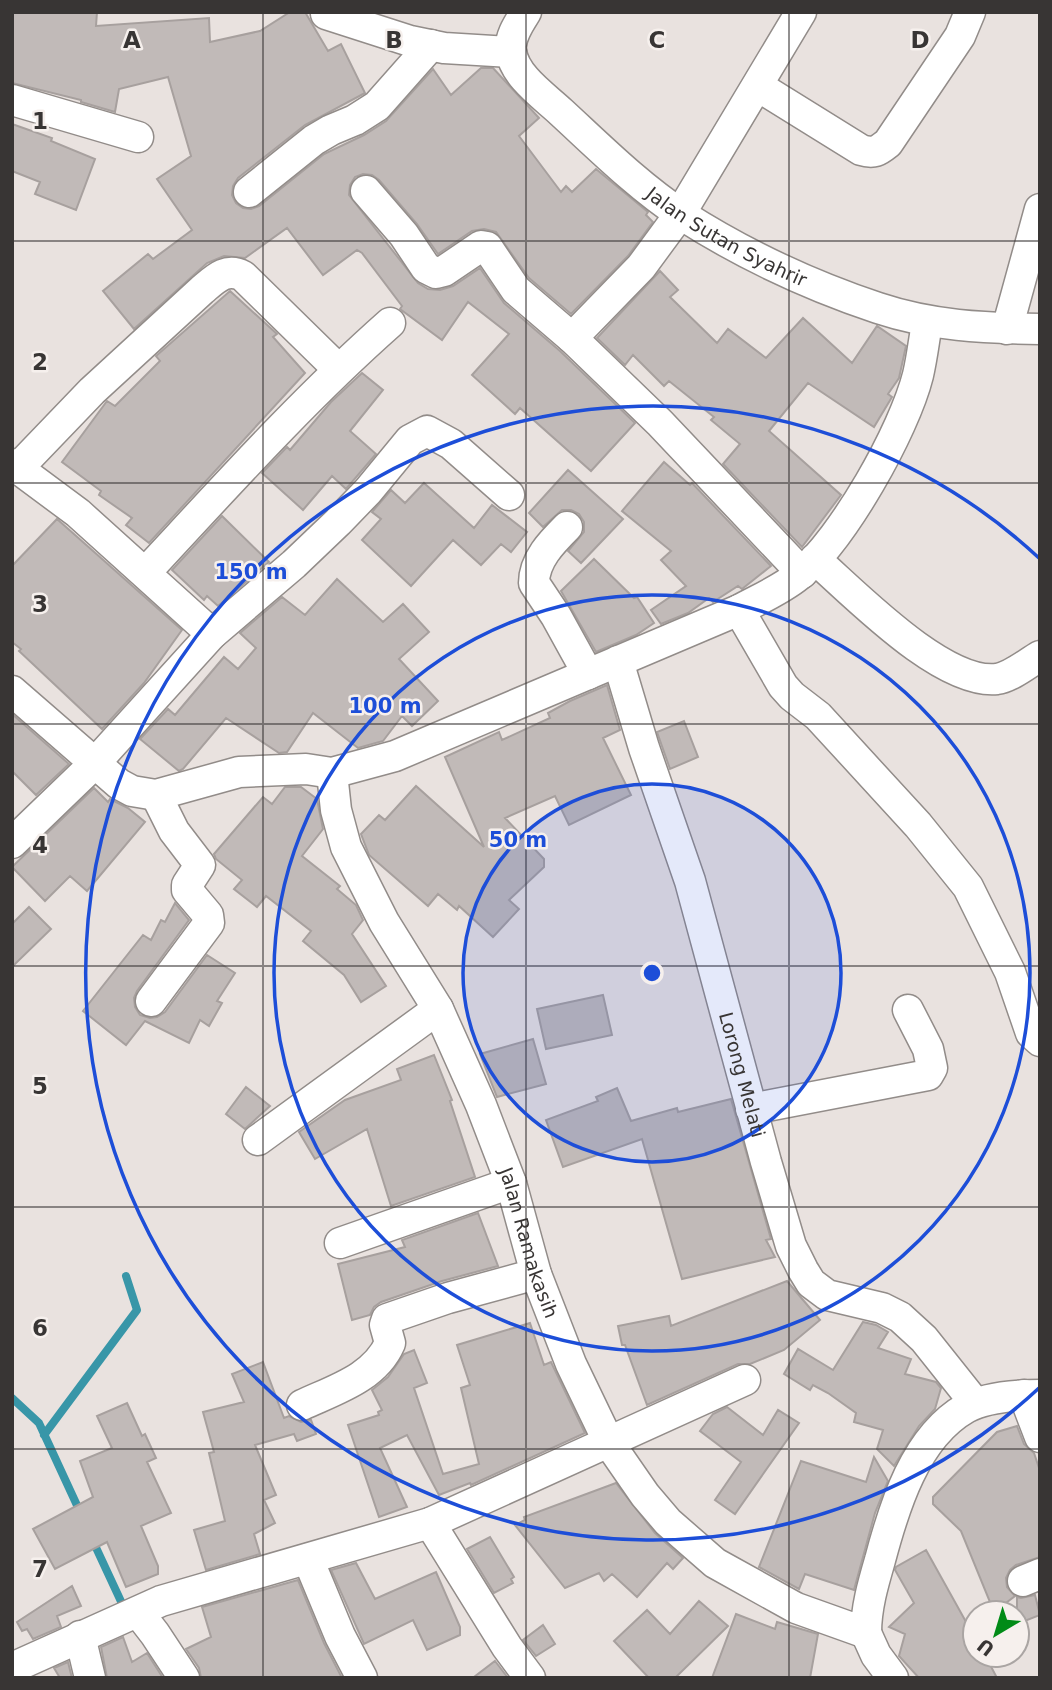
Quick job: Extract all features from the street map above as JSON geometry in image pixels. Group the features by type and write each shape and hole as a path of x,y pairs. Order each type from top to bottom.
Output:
{"street":[{"path":"326,14 410,41 511,52 516,30 526,12"},
{"path":"572,338 641,267 680,214 801,12"},
{"path":"758,86 861,150 872,154 888,143 960,36 970,12"},
{"path":"249,192 314,140 377,106 431,45"},
{"name":"Jalan Sutan Syahrir","path":"511,52 515,64 531,84 604,152 680,214 752,256 820,287 878,309 927,323 1040,329"},
{"path":"12,100 138,137"},
{"path":"366,191 404,235 426,268 436,273 444,271 484,245 516,290 572,338 808,566 932,658 960,673 999,679 1040,656"},
{"path":"1007,329 1040,209"},
{"path":"212,634 78,513 16,466 92,391 202,290 220,275 230,271 243,276 338,369"},
{"path":"145,573 338,369 390,323"},
{"path":"12,691 118,784 132,792 156,795 239,772 306,769 332,773 395,756 739,610 785,586 808,566 872,479 918,376 927,323"},
{"path":"12,843 95,763 212,634 338,522 410,440 421,432 428,431 445,439 509,495"},
{"path":"567,527 536,566 534,583 588,674"},
{"path":"739,610 783,685 818,716 918,825 968,887 1010,972 1031,1033 1040,1041"},
{"name":"Lorong Melati","path":"618,661 644,748 690,881 791,1246 811,1283 827,1295 882,1308 900,1317 930,1346 975,1404"},
{"name":"Jalan Ramakasih","path":"332,773 336,810 346,847 384,922 438,1009 481,1105 511,1184 536,1274 571,1364 609,1443 645,1495 668,1522 715,1563 796,1608 866,1633"},
{"path":"151,1002 209,923 208,915 187,890 201,865 174,831 156,795"},
{"path":"258,1140 438,1009"},
{"path":"751,1109 928,1074 933,1068 928,1049 908,1010"},
{"path":"340,1243 511,1184"},
{"path":"302,1405 361,1377 381,1359 390,1343 387,1319 448,1298 536,1274"},
{"path":"12,1668 147,1608 430,1523 745,1380"},
{"path":"893,1678 876,1655 866,1633 869,1599 907,1479 935,1436 949,1421 975,1404 1032,1395 1040,1437"},
{"path":"430,1523 507,1647 530,1678"},
{"path":"308,1559 340,1636 362,1678"},
{"path":"147,1608 155,1634 184,1678"},
{"path":"80,1636 90,1678"}],"building":[{"path":"12,12 97,12 96,26 209,18 210,42 260,31 290,12 305,12 328,51 341,44 365,93 305,125 238,178 232,195 236,203 251,209 259,206 324,154 386,121 433,69 451,95 481,68 493,68 539,118 519,136 561,192 566,186 572,192 596,169 648,212 646,215 653,222 628,256 571,314 529,278 496,232 484,229 472,231 438,254 417,224 372,175 355,177 350,185 349,195 418,283 428,289 440,290 453,286 480,268 504,303 560,351 635,423 591,471 520,408 515,414 472,375 509,334 468,302 442,340 400,309 402,306 362,253 357,250 323,275 287,228 245,258 224,256 207,263 134,329 103,291 148,254 153,259 192,230 157,179 191,156 168,77 119,89 115,112 81,100 12,83"},
{"path":"12,124 52,138 51,141 95,159 76,210 35,194 40,182 12,171"},
{"path":"660,271 678,290 670,297 717,343 728,329 766,358 803,318 852,363 877,326 906,346 899,378 888,394 892,397 874,427 808,383 769,431 841,495 802,547 723,464 740,444 711,420 714,417 669,381 664,386 633,355 625,365 597,338"},
{"path":"230,291 277,334 273,337 305,373 149,543 126,525 132,518 99,495 101,491 62,462 107,401 115,406 160,361 156,356"},
{"path":"362,373 383,390 350,431 376,454 346,489 332,476 303,510 262,473 287,447 290,450 331,402"},
{"path":"664,462 690,485 692,483 771,566 742,589 738,586 713,602 709,598 688,613 661,624 651,610 686,586 661,560 671,551 622,511"},
{"path":"568,470 623,519 581,563 568,551 584,532 584,522 579,514 562,510 543,527 529,513"},
{"path":"424,483 474,528 492,505 527,532 511,552 501,544 481,565 453,540 411,586 362,540 381,519 372,512 391,490 405,503"},
{"path":"222,516 269,562 218,606 207,596 204,600 172,570"},
{"path":"57,519 182,630 144,683 102,729 12,642 12,566"},
{"path":"594,559 634,598 637,597 654,623 636,635 596,652 561,591"},
{"path":"337,579 383,622 403,604 429,632 399,659 438,701 412,726 402,716 383,741 358,748 313,713 287,752 279,753 226,718 179,771 140,739 168,709 175,715 224,657 238,669 256,648 240,633 282,597 305,615"},
{"path":"607,685 620,730 603,738 631,795 569,825 555,796 505,818 544,859 544,867 509,900 519,909 493,937 459,906 457,910 438,894 428,906 369,855 361,834 379,815 385,820 416,786 484,847 445,757 499,732 502,740 550,718 548,713 570,701"},
{"path":"12,714 69,764 36,795 12,771"},
{"path":"684,721 698,757 670,769 657,732"},
{"path":"285,787 301,787 317,799 323,829 302,856 340,886 337,889 356,905 363,920 352,934 386,986 361,1002 344,975 303,941 311,931 266,896 257,907 234,889 242,880 216,859 214,854 263,797 272,804"},
{"path":"94,788 108,802 110,799 128,808 145,822 87,891 70,876 45,901 12,867"},
{"path":"175,903 189,920 137,991 134,998 135,1007 140,1015 150,1018 165,1012 207,955 235,973 217,1001 222,1003 209,1026 200,1020 189,1043 145,1021 126,1045 83,1011 143,935 151,940 161,920 165,922"},
{"path":"29,907 51,929 12,967 12,924"},
{"path":"603,995 612,1035 546,1049 537,1009"},
{"path":"533,1039 546,1084 497,1097 480,1054"},
{"path":"434,1055 452,1100 450,1101 475,1177 391,1206 367,1129 315,1159 299,1132 345,1100 401,1080 397,1069"},
{"path":"246,1087 270,1106 245,1129 226,1114"},
{"path":"617,1088 631,1121 677,1108 678,1112 731,1099 771,1239 766,1240 775,1257 682,1279 642,1139 563,1167 546,1120 598,1101 596,1097"},
{"path":"478,1213 498,1266 442,1281 381,1302 374,1307 370,1315 352,1320 338,1264 405,1247 402,1240"},
{"path":"787,1281 820,1320 784,1350 750,1364 738,1364 647,1405 625,1345 622,1345 618,1326 669,1316 671,1326"},
{"path":"863,1322 888,1332 878,1348 911,1359 905,1374 936,1382 941,1388 935,1409 919,1426 894,1466 877,1449 883,1430 854,1422 856,1413 828,1393 813,1385 810,1390 784,1374 798,1349 833,1370"},
{"path":"530,1323 544,1365 551,1362 585,1433 471,1485 470,1483 439,1495 407,1435 380,1448 407,1507 379,1517 348,1425 379,1415 378,1412 382,1410 372,1390 388,1377 404,1354 414,1350 427,1383 414,1388 443,1474 479,1464 461,1388 470,1385 457,1345"},
{"path":"263,1362 284,1418 289,1416 301,1422 311,1420 316,1434 297,1441 294,1434 255,1445 276,1495 264,1500 275,1523 254,1534 260,1554 206,1570 194,1530 225,1521 209,1453 214,1452 203,1412 244,1402 232,1374"},
{"path":"127,1403 142,1436 145,1434 156,1458 147,1462 171,1513 141,1526 158,1566 158,1574 126,1587 107,1542 55,1569 33,1529 93,1497 80,1461 112,1448 97,1416"},
{"path":"727,1407 763,1435 778,1410 799,1423 735,1514 715,1500 741,1462 700,1431 713,1414"},
{"path":"1017,1426 1024,1444 1034,1453 1040,1471 1040,1557 1016,1565 1010,1570 1006,1578 1007,1587 1015,1596 1011,1599 989,1599 961,1531 933,1504 933,1497 997,1432"},
{"path":"874,1457 888,1481 875,1513 854,1590 805,1574 799,1589 759,1567 801,1461 866,1482"},
{"path":"616,1483 655,1533 683,1558 673,1569 667,1563 637,1597 612,1574 604,1581 599,1573 565,1588 515,1525 525,1520 524,1517"},
{"path":"490,1537 514,1577 511,1579 513,1583 494,1593 467,1549"},
{"path":"926,1550 961,1613 961,1669 992,1669 997,1678 919,1678 899,1656 905,1634 889,1627 914,1603 895,1570"},
{"path":"356,1563 375,1599 436,1572 460,1627 460,1635 427,1650 413,1620 364,1644 331,1570"},
{"path":"298,1580 342,1678 201,1678 199,1668 186,1649 211,1637 202,1607"},
{"path":"72,1586 81,1606 57,1616 61,1627 33,1639 27,1629 22,1631 17,1622"},
{"path":"1035,1595 1040,1615 1031,1619 1031,1599 1017,1599 1017,1597"},
{"path":"699,1601 728,1626 675,1678 649,1678 614,1641 647,1610 670,1634"},
{"path":"736,1614 775,1629 777,1622 818,1634 810,1678 712,1678"},
{"path":"543,1625 555,1644 536,1656 523,1640"},
{"path":"123,1637 132,1662 147,1653 163,1678 107,1678 101,1647"},
{"path":"495,1661 508,1678 473,1678 474,1677"},
{"path":"68,1662 72,1678 60,1678 54,1668"}],"waterway":[{"path":"44,1435 137,1310 126,1276"},
{"path":"12,1398 39,1423 81,1514"},
{"path":"92,1539 125,1610"}]}
